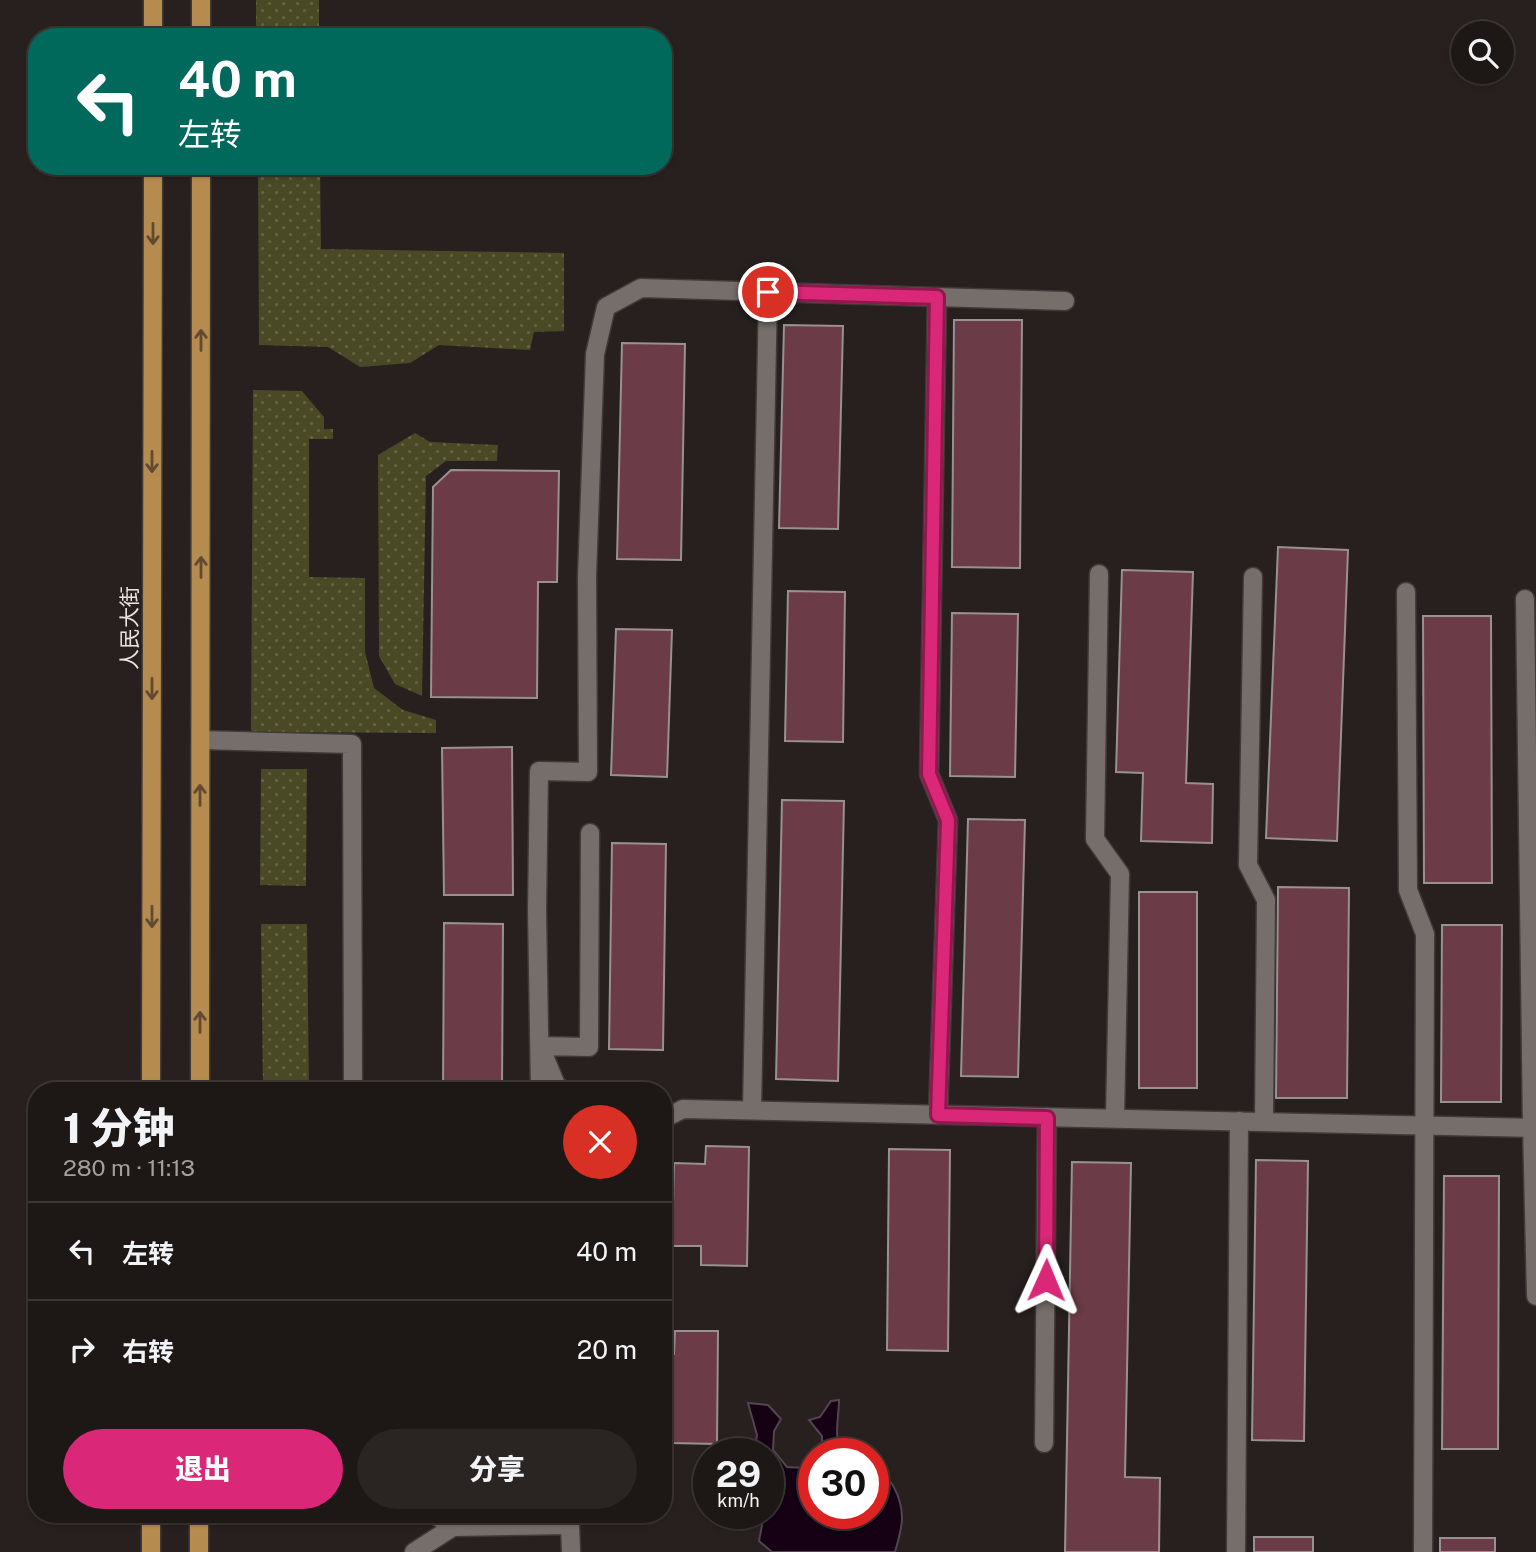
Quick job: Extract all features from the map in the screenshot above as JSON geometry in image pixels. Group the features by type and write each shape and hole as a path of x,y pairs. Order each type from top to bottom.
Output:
{"main road":[{"path":"153,0 153,28"},
{"path":"201,0 201,28"},
{"name":"人民大街","path":"152,1082 153,175"},
{"path":"200,1082 201,175"},
{"path":"151,1523 151,1552"},
{"path":"199,1523 199,1552"}],"street":[{"path":"540,1082 537,910 539,771 588,772 587,578 595,354 606,307 641,288 1065,301"},
{"path":"752,1110 768,292"},
{"path":"937,297 929,774 948,820 938,1115"},
{"path":"1099,574 1095,839 1119,874 1115,1118"},
{"path":"1253,577 1248,866 1266,900 1264,1122"},
{"path":"1406,592 1408,890 1425,934 1423,1552"},
{"path":"1525,599 1536,1296"},
{"path":"201,740 352,744 353,1082"},
{"path":"540,1046 589,1047 590,834"},
{"path":"540,1046 555,1082"},
{"path":"672,1109 1532,1128"},
{"path":"672,1114 683,1109"},
{"path":"1044,1443 1047,1118"},
{"path":"1236,1552 1239,1121"},
{"path":"447,1523 453,1527"},
{"path":"414,1552 453,1527 520,1523"},
{"path":"570,1523 570,1552"}],"shaded area":[{"path":"256,0 319,0 319,28 256,28"},
{"path":"258,175 320,175 321,249 564,253 564,331 534,332 530,350 439,345 410,363 360,367 328,347 259,345"},
{"path":"253,390 302,391 324,417 324,429 333,429 333,439 309,439 309,577 365,578 365,652 374,688 403,710 436,720 436,733 251,732"},
{"path":"415,433 430,442 498,445 497,461 446,461 426,476 422,696 395,684 379,656 378,455"},
{"path":"261,769 307,769 306,886 260,885"},
{"path":"261,924 307,924 309,1082 263,1082"},
{"path":"839,1400 838,1438 822,1438 809,1420 820,1417 831,1401"},
{"path":"748,1403 768,1405 781,1419 774,1431 774,1438 757,1438"},
{"path":"784,1463 787,1467 798,1468 798,1529 889,1529 889,1480 900,1502 902,1518 895,1552 772,1552 759,1541 761,1529 784,1529"}],"building":[{"path":"954,320 1022,320 1020,568 952,567"},
{"path":"784,325 843,326 838,529 779,528"},
{"path":"622,343 685,344 681,560 617,559"},
{"path":"451,470 559,471 557,582 538,582 537,698 431,697 433,487"},
{"path":"1278,547 1348,550 1337,841 1266,838"},
{"path":"1122,570 1193,572 1186,783 1213,784 1212,843 1141,841 1143,773 1116,772"},
{"path":"788,591 845,592 843,742 785,741"},
{"path":"952,613 1018,614 1015,777 950,776"},
{"path":"1423,616 1491,616 1492,883 1424,883"},
{"path":"616,629 672,630 667,777 611,775"},
{"path":"512,747 513,895 444,895 442,748"},
{"path":"782,800 844,801 838,1081 776,1079"},
{"path":"968,819 1025,820 1018,1077 961,1076"},
{"path":"612,843 666,844 663,1050 609,1049"},
{"path":"1278,887 1349,888 1347,1098 1276,1098"},
{"path":"1139,892 1197,892 1197,1088 1139,1088"},
{"path":"444,923 503,924 502,1082 443,1082"},
{"path":"1442,925 1502,925 1501,1102 1441,1102"},
{"path":"706,1146 749,1147 747,1266 701,1265 701,1246 672,1246 674,1163 705,1164"},
{"path":"889,1149 950,1150 948,1351 887,1350"},
{"path":"1256,1160 1308,1161 1304,1441 1252,1440"},
{"path":"1072,1162 1131,1163 1125,1477 1160,1478 1159,1552 1065,1552"},
{"path":"1444,1176 1499,1176 1498,1449 1442,1449"},
{"path":"675,1331 718,1331 717,1438 693,1438 693,1443 672,1443 672,1354"},
{"path":"1254,1537 1313,1537 1313,1552 1254,1552"},
{"path":"1440,1538 1495,1538 1495,1552 1440,1552"}],"route":[{"path":"768,292 937,297 929,774 948,820 938,1115 1047,1118 1046,1280"}]}
